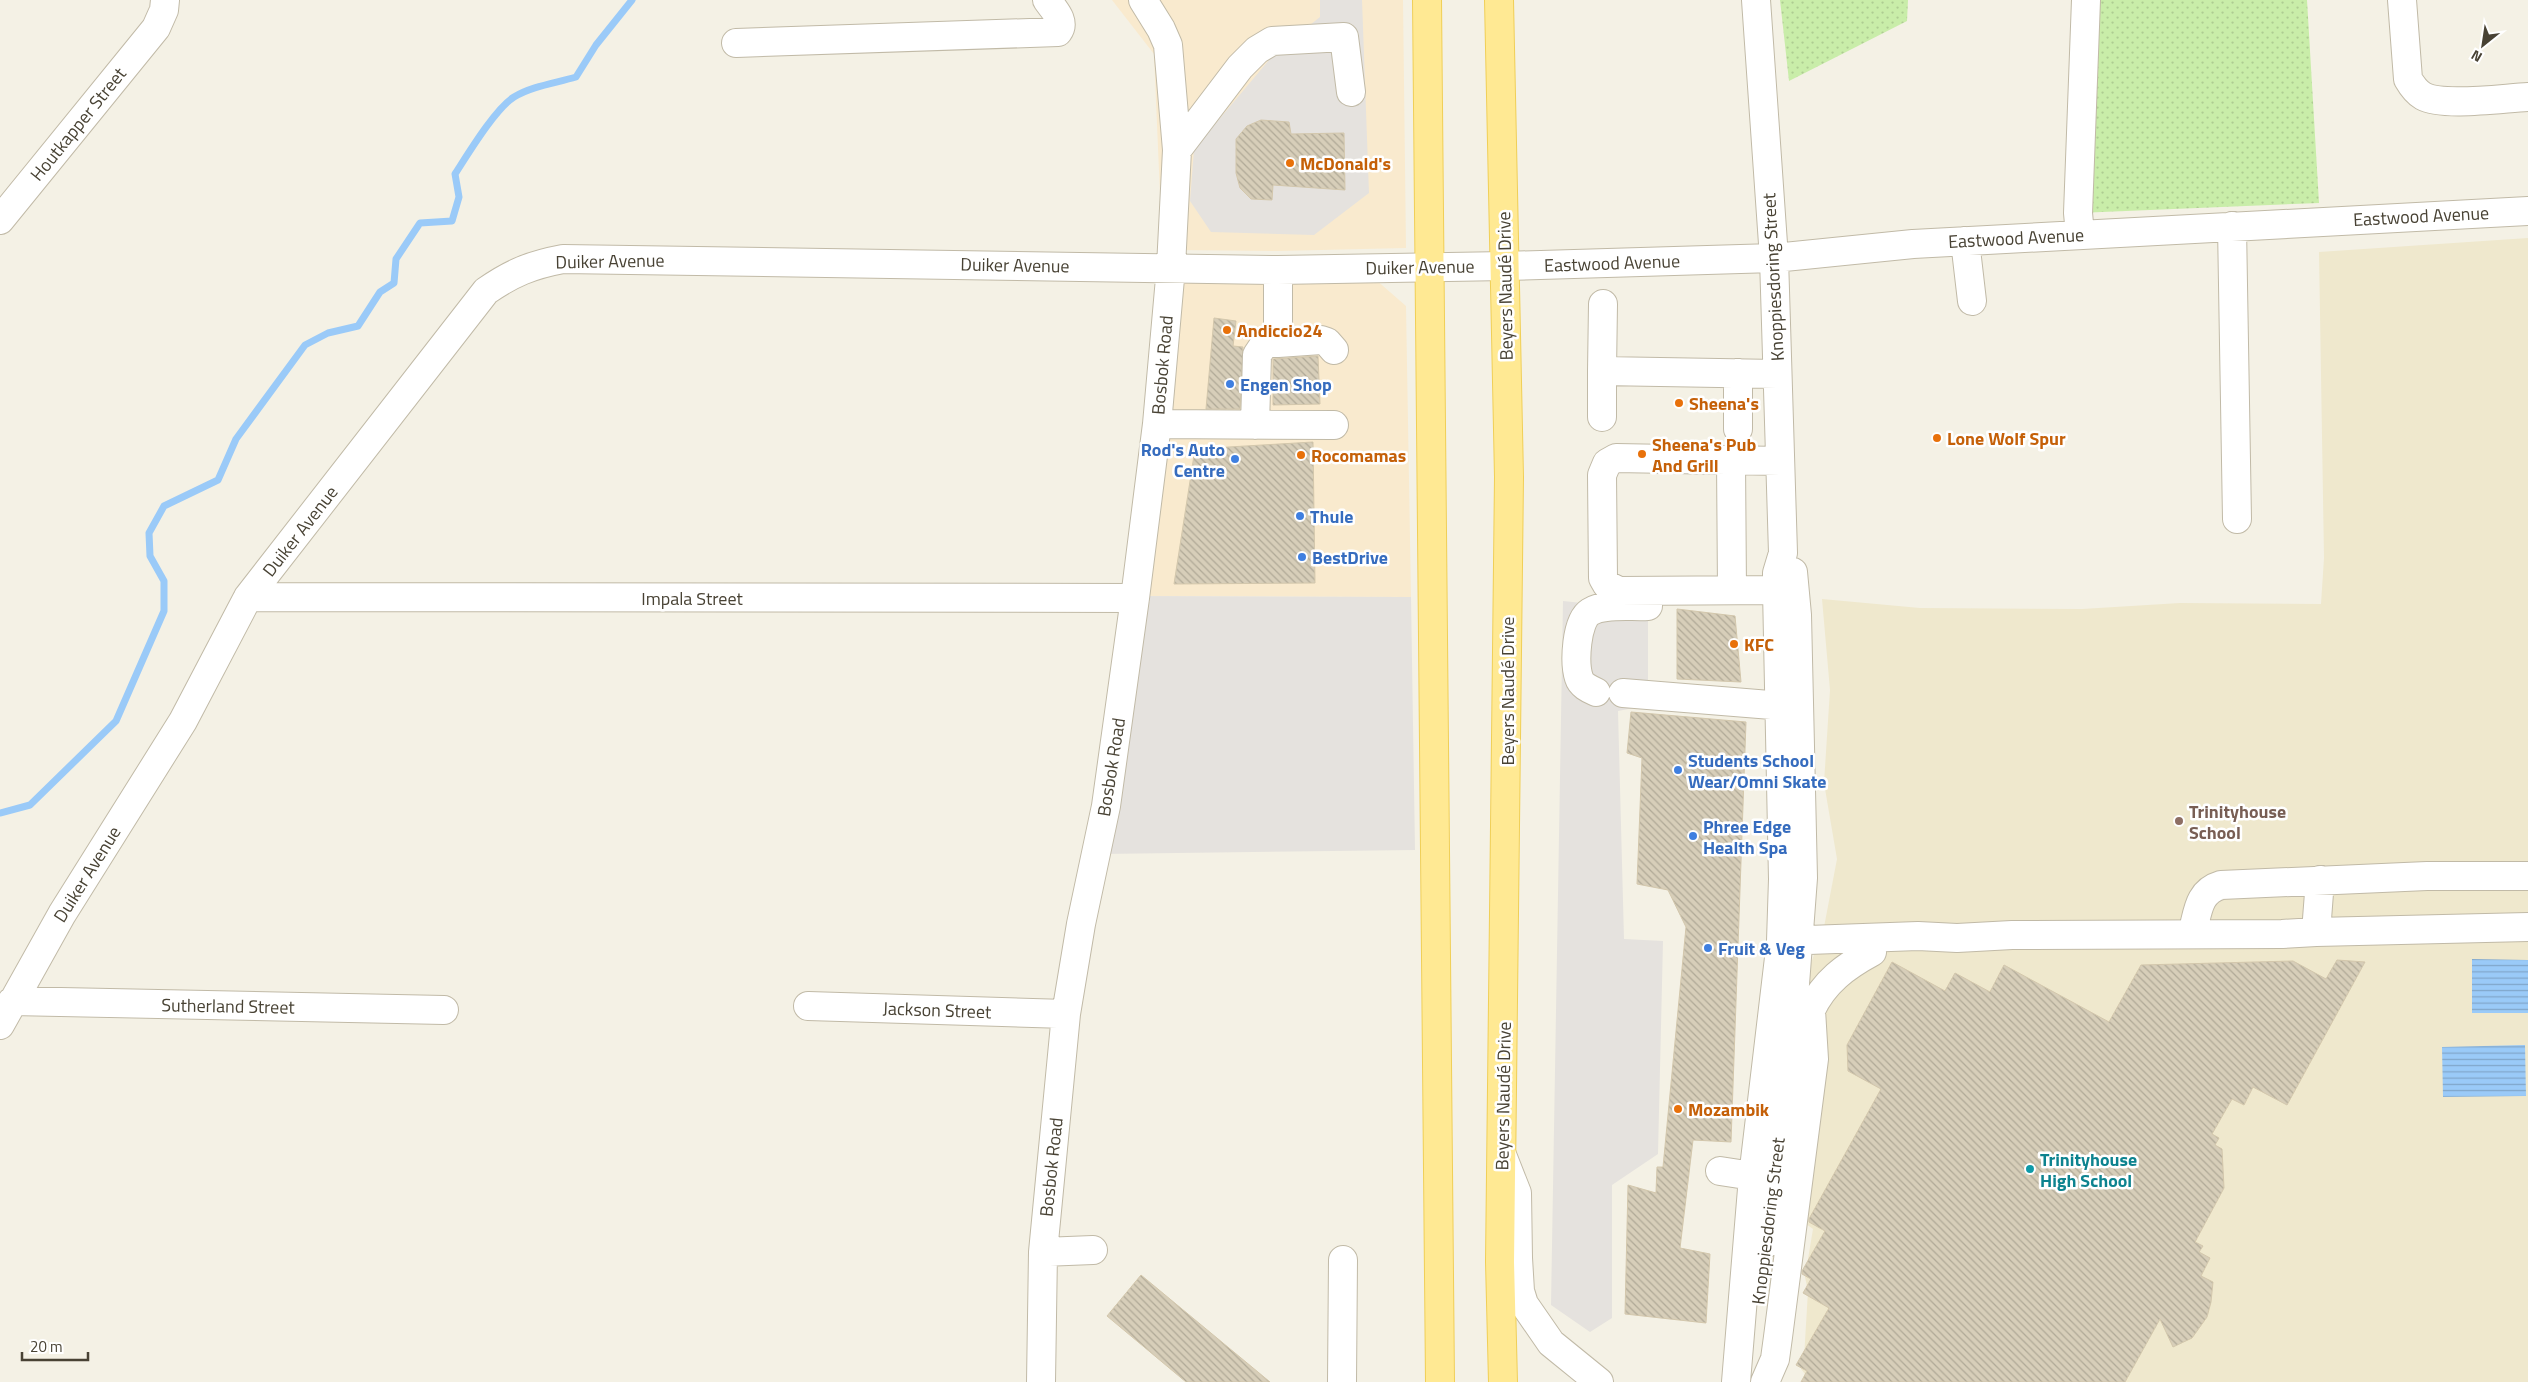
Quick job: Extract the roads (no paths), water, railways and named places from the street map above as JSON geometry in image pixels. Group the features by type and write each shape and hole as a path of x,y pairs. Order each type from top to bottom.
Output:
{"main road":[{"path":"1427,0 1440,1382"},
{"name":"Beyers Naudé Drive","path":"1499,0 1509,476 1500,1262 1503,1382"}],"street":[{"name":"Houtkapper Street","path":"0,220 156,28 164,10 165,0"},
{"path":"736,43 1058,32 1062,27 1062,22 1047,0"},
{"name":"Bosbok Road","path":"1040,1382 1043,1252 1066,1014 1081,924 1106,806 1157,424 1171,268 1177,150 1168,46 1161,29 1143,0"},
{"name":"Knoppiesdoring Street","path":"1736,1382 1763,1178 1789,948 1803,878 1789,706 1777,590 1777,573 1783,553 1774,258 1756,0"},
{"path":"2080,234 2078,213 2086,0"},
{"path":"2402,0 2408,79 2414,89 2424,97 2442,102 2528,97"},
{"path":"1177,150 1240,67 1258,50 1272,41 1344,37 1351,92"},
{"name":"Eastwood Avenue","path":"1505,266 1774,258 1965,241 2528,211"},
{"path":"2232,226 2237,519"},
{"path":"1965,241 1972,301"},
{"name":"Duiker Avenue","path":"0,1025 62,914 183,721 248,597 486,291 519,270 563,259 1278,270 1505,266"},
{"path":"1278,270 1278,343"},
{"path":"1602,417 1603,304"},
{"path":"1255,425 1257,355 1264,343 1322,340 1328,342 1334,350"},
{"path":"1602,371 1777,374"},
{"path":"1738,373 1738,429"},
{"path":"1157,424 1334,425"},
{"path":"1777,590 1619,591 1607,585 1603,578 1602,476 1607,463 1616,458 1780,461"},
{"path":"1731,460 1732,590"},
{"name":"Knoppiesdoring Street","path":"1783,553 1793,573 1789,706"},
{"name":"Impala Street","path":"248,597 1135,598"},
{"path":"1710,605 1599,608 1591,611 1580,627 1578,667 1581,683 1610,693 1789,706"},
{"path":"2192,934 2201,900 2212,888 2221,885 2320,880 2528,876"},
{"path":"2316,932 2320,880"},
{"path":"1789,948 1918,936 1957,938 2012,934 2192,934 2528,927"},
{"path":"1789,948 1872,952 1918,951 1957,938"},
{"name":"Knoppiesdoring Street","path":"1747,1382 1763,1178 1803,1001 1789,948"},
{"path":"1765,1382 1775,1359 1814,1059 1803,1001 1816,1000 1833,978 1849,964 1872,952"},
{"name":"Sutherland Street","path":"12,1002 444,1010"},
{"name":"Jackson Street","path":"808,1006 1066,1014"},
{"path":"1502,1155 1517,1193 1520,1291 1524,1304 1551,1343 1599,1382"},
{"path":"1720,1171 1763,1178"},
{"path":"1043,1252 1093,1250"},
{"path":"1342,1382 1343,1260"}],"water":[{"path":"2472,959 2528,960 2528,1013 2472,1013"},
{"path":"2525,1045 2526,1096 2443,1097 2442,1047"}],"waterway":[{"path":"0,813 30,805 116,721 164,611 164,581 150,556 149,533 164,506 218,480 236,439 305,345 328,333 358,326 380,292 394,283 396,259 420,223 452,221 459,197 455,174 499,111 521,93 536,87 576,77 596,45 632,0"}],"place":[{"name":"McDonald's","path":"1290,163"},
{"name":"Andiccio24","path":"1227,330"},
{"name":"Engen Shop","path":"1230,384"},
{"name":"Sheena's","path":"1679,403"},
{"name":"Lone Wolf Spur","path":"1937,438"},
{"name":"Sheena's Pub And Grill","path":"1642,454"},
{"name":"Rocomamas","path":"1301,455"},
{"name":"Rod's Auto Centre","path":"1235,459"},
{"name":"Thule","path":"1300,516"},
{"name":"BestDrive","path":"1302,557"},
{"name":"KFC","path":"1734,644"},
{"name":"Students School Wear/Omni Skate","path":"1678,770"},
{"name":"Trinityhouse School","path":"2179,821"},
{"name":"Phree Edge Health Spa","path":"1693,836"},
{"name":"Fruit & Veg","path":"1708,948"},
{"name":"Mozambik","path":"1678,1109"},
{"name":"Trinityhouse High School","path":"2030,1169"}]}
